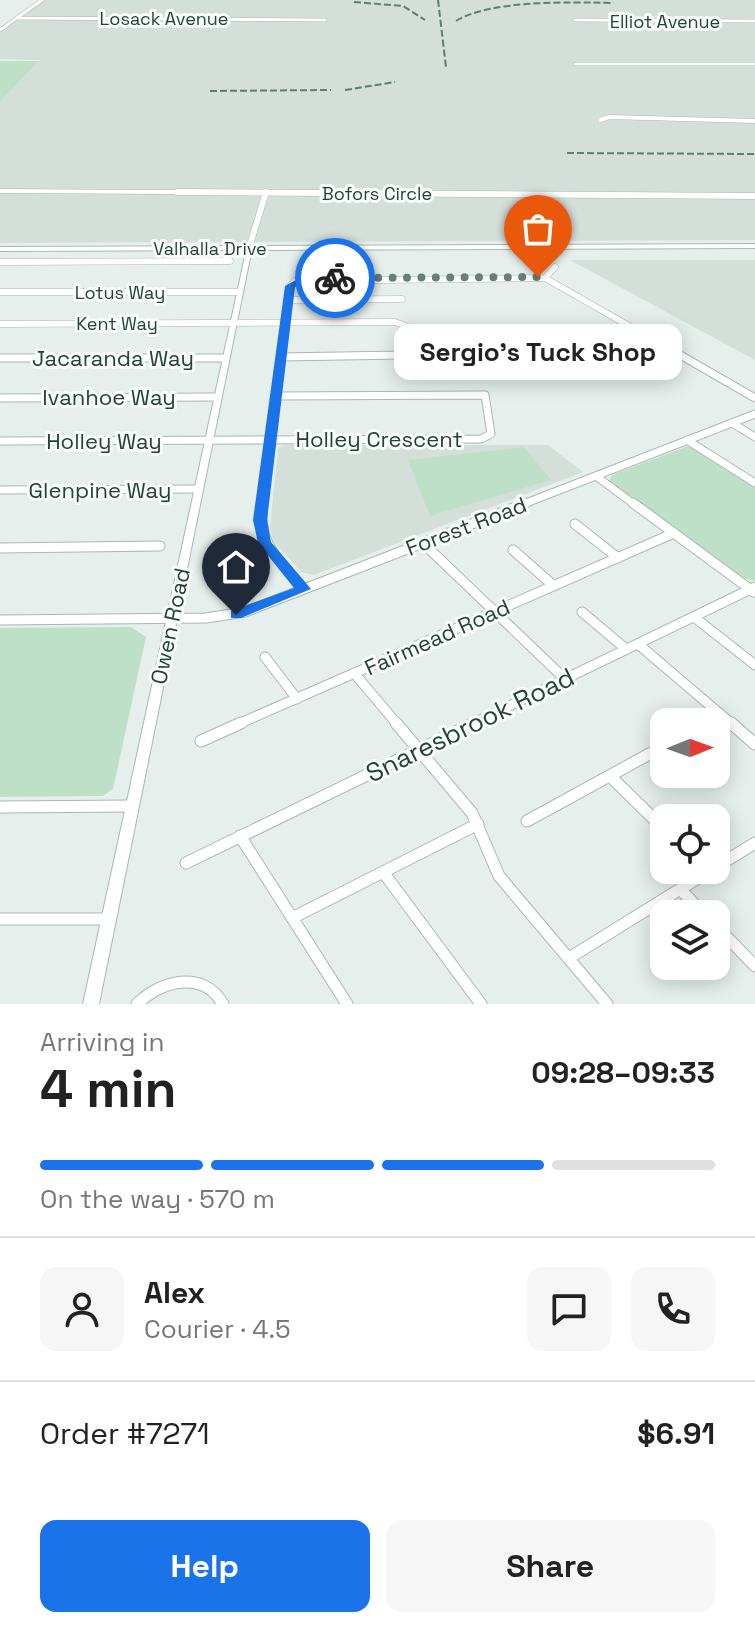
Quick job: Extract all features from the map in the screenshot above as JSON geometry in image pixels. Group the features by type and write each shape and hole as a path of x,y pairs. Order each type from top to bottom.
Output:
{"main road":[{"name":"Valhalla Drive","path":"0,249 755,246"}],"street":[{"path":"0,30 42,0"},
{"name":"Losack Avenue","path":"18,18 310,19"},
{"name":"Elliot Avenue","path":"567,20 755,21"},
{"path":"597,64 755,64"},
{"path":"629,120 614,117 600,120 755,121"},
{"name":"Bofors Circle","path":"0,191 755,196"},
{"path":"249,248 266,192"},
{"name":"Owen Road","path":"91,1004 249,248"},
{"path":"0,271 3,262 230,261"},
{"path":"545,278 555,267"},
{"path":"304,589 261,533 288,300 291,284 305,278 545,278 755,398"},
{"name":"Lotus Way","path":"0,292 239,292"},
{"path":"288,300 402,299"},
{"name":"Kent Way","path":"0,324 401,322 406,326 408,351 396,356 281,357"},
{"name":"Jacaranda Way","path":"0,358 226,358"},
{"name":"Holley Crescent","path":"209,440 481,439 491,434 485,395 276,396"},
{"name":"Ivanhoe Way","path":"0,398 218,397"},
{"name":"Forest Road","path":"0,620 172,619 236,615 755,414"},
{"path":"732,423 755,437"},
{"name":"Holley Way","path":"0,441 209,440"},
{"path":"687,440 755,483"},
{"path":"596,476 754,590"},
{"name":"Glenpine Way","path":"0,490 199,489"},
{"path":"575,524 618,558"},
{"name":"Fairmead Road","path":"201,741 674,533"},
{"path":"423,543 565,679"},
{"path":"0,548 160,546"},
{"path":"513,550 554,586"},
{"name":"Snaresbrook Road","path":"186,863 754,590"},
{"path":"582,612 626,649"},
{"path":"694,617 755,665"},
{"path":"638,644 713,708"},
{"path":"265,657 297,699"},
{"path":"354,673 478,824 499,876 607,1004"},
{"path":"730,723 755,744"},
{"path":"527,821 650,754"},
{"path":"610,776 650,815"},
{"path":"0,807 131,806"},
{"path":"292,918 478,824"},
{"path":"240,836 347,1004"},
{"path":"730,858 755,843"},
{"path":"383,872 481,1004"},
{"path":"569,958 688,884"},
{"path":"680,889 691,900"},
{"path":"0,919 109,919"},
{"path":"730,940 755,966"},
{"path":"137,1004 145,992 154,987 201,983 216,990 223,1004"}],"shaded area":[{"path":"44,0 755,0 755,240 0,243 0,102 40,60 0,59 0,32"},
{"path":"570,260 755,260 755,360"},
{"path":"284,445 548,445 583,472 314,575 301,572 273,541 270,527 278,449"}],"green space":[{"path":"0,61 39,61 0,102"},
{"path":"546,346 567,352 570,361 547,367 529,359 531,350"},
{"path":"688,446 755,487 755,581 742,578 609,481 612,475"},
{"path":"524,447 551,480 430,516 408,460"},
{"path":"131,627 146,637 113,789 103,796 0,797 0,628"}],"railway":[{"path":"438,0 446,67"},
{"path":"354,2 403,6 425,20"},
{"path":"456,21 470,14 509,6 612,3"},
{"path":"345,90 395,82"},
{"path":"210,91 331,90"},
{"path":"567,153 755,154"}],"way so far":[{"path":"335,278 538,277"}],"place":[{"name":"Sergio's Tuck Shop","path":"538,277"}],"route":[{"path":"236,615 304,589 265,543 260,520 290,286 305,278 335,278"}]}
